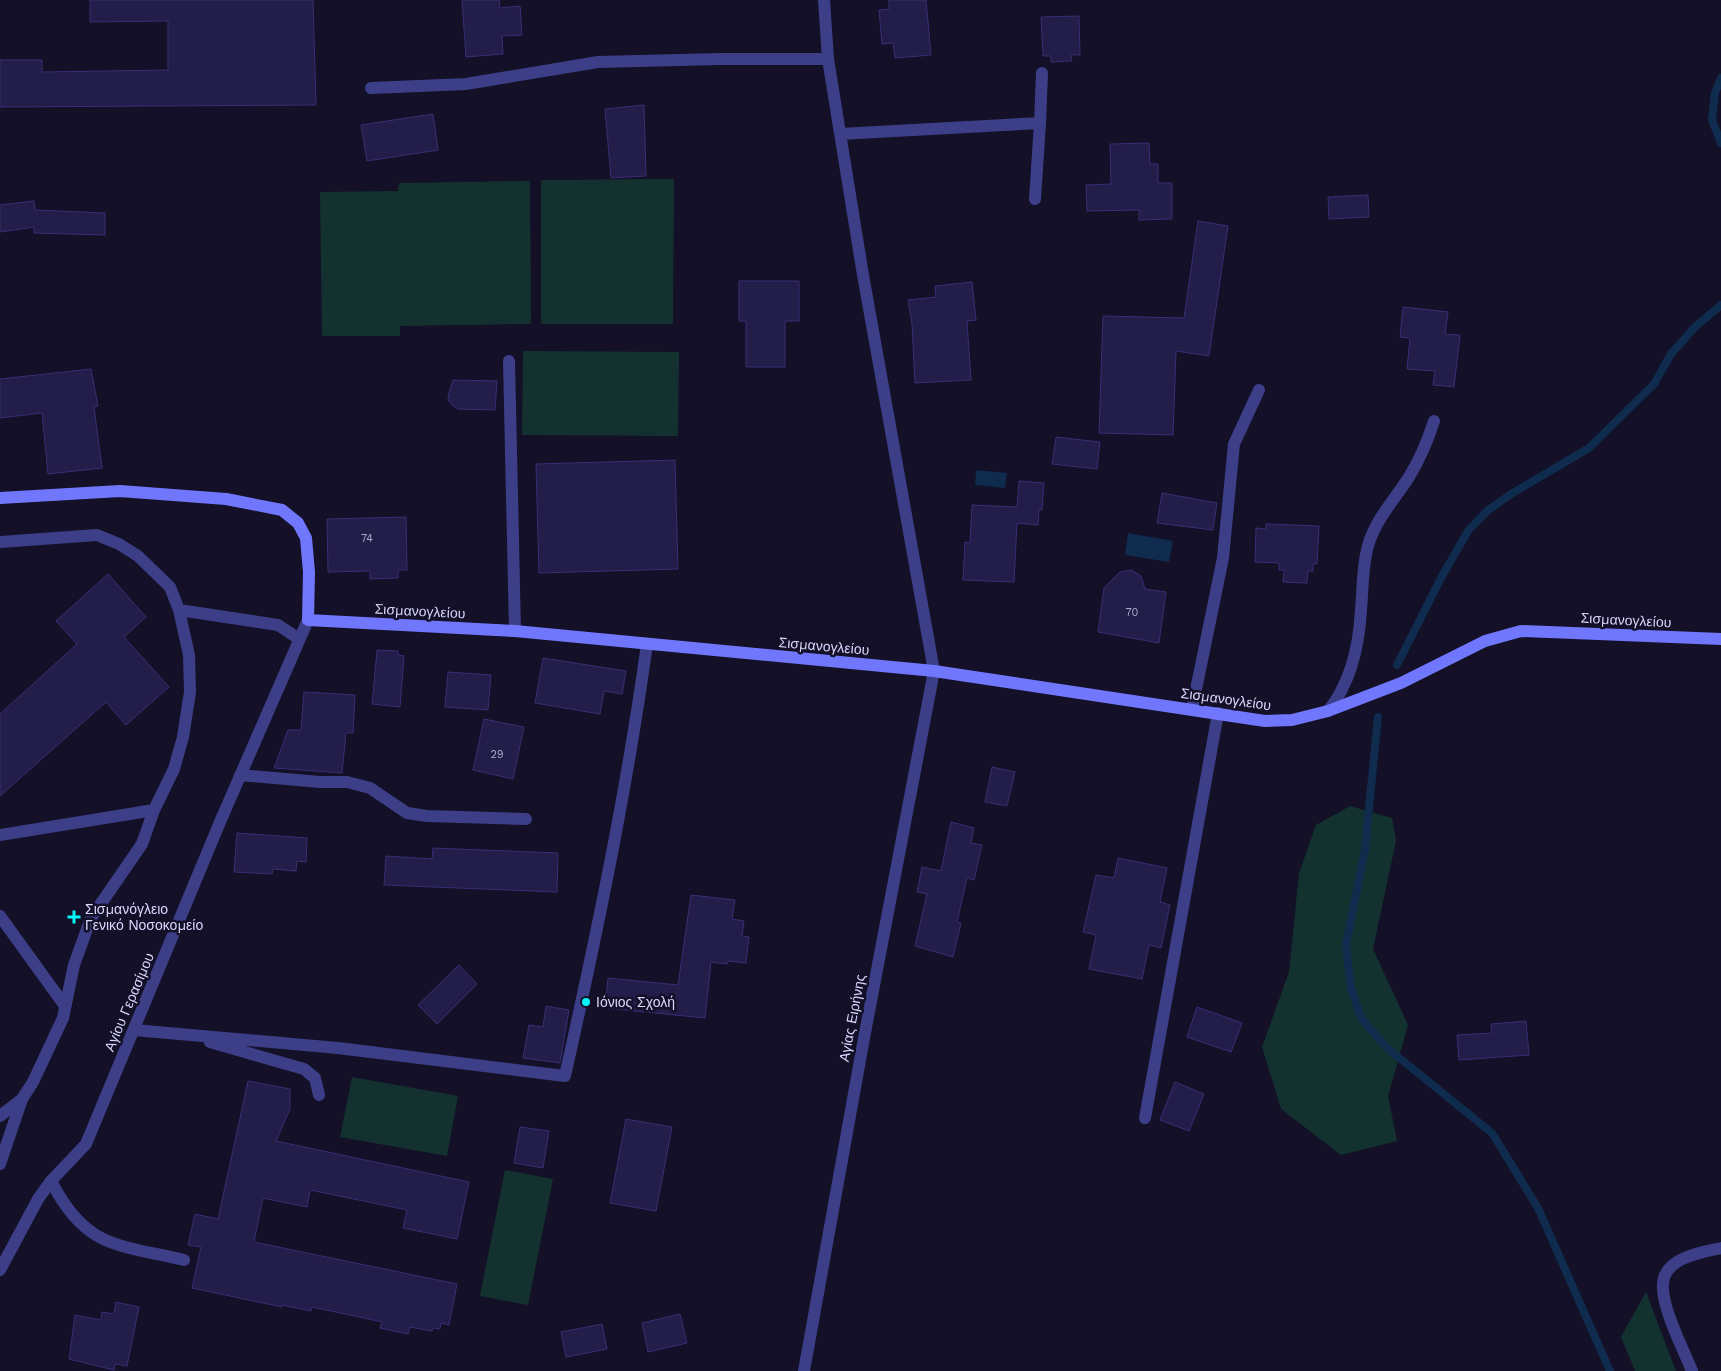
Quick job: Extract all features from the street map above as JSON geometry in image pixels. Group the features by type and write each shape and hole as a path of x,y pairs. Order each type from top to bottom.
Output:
{"street":[{"path":"824,0 828,60 863,275 934,671"},
{"path":"371,88 466,84 598,62 719,59 828,60"},
{"path":"1035,199 1042,73"},
{"path":"840,134 1040,123"},
{"path":"509,360 516,631"},
{"path":"1192,709 1224,558 1234,444 1259,390"},
{"path":"1328,711 1337,700 1354,656 1361,612 1362,571 1369,544 1377,525 1410,475 1426,446 1434,421"},
{"path":"0,498 120,491 226,499 282,510 298,523 306,538 309,572 308,620"},
{"path":"0,542 97,535 119,544 138,556 170,587 179,610 189,654 190,692 183,737 174,769 154,810 142,844 91,918 74,965 63,1018 51,1046 22,1099 0,1164"},
{"path":"179,610 278,625 299,639"},
{"name":"Σισμανογλείου","path":"308,620 516,631 934,671 1278,721 1304,718 1328,711 1401,683 1485,641 1521,631 1721,639"},
{"name":"Αγίου Γερασίμου","path":"0,1270 38,1199 86,1144 240,775 308,620"},
{"path":"134,1030 338,1048 565,1076 601,916 638,717 648,644"},
{"name":"Αγίας Ειρήνης","path":"804,1371 865,1029 934,671"},
{"path":"1145,1118 1218,713"},
{"path":"240,775 320,782 347,782 370,788 407,813 426,816 526,819"},
{"path":"0,835 154,810"},
{"path":"0,916 65,1006"},
{"path":"189,1035 304,1069 315,1078 319,1095"},
{"path":"0,1116 22,1099"},
{"path":"52,1181 64,1205 80,1225 101,1240 184,1260"},
{"path":"1692,1371 1667,1308 1664,1277 1672,1267 1686,1258 1721,1248"}],"green space":[{"path":"674,179 673,324 541,324 541,180"},
{"path":"530,181 531,324 400,326 400,336 322,336 320,192 398,191 399,183"},
{"path":"523,351 679,352 678,436 522,435"},
{"path":"1350,806 1392,818 1396,841 1373,949 1408,1025 1388,1096 1397,1141 1341,1155 1281,1109 1262,1047 1289,972 1299,873 1316,825"},
{"path":"352,1077 458,1096 447,1156 340,1137"},
{"path":"505,1170 553,1179 528,1305 480,1296"},
{"path":"1646,1292 1676,1371 1635,1371 1621,1337"}],"water":[{"path":"976,470 1007,473 1005,488 975,485"},
{"path":"1128,533 1173,541 1169,562 1125,555"}],"building":[{"path":"90,0 313,0 316,105 0,107 0,60 42,60 42,72 168,70 168,21 90,22"},
{"path":"462,0 499,0 500,8 520,6 522,35 502,36 503,54 466,57"},
{"path":"889,0 926,0 931,55 895,58 893,43 882,44 879,10 889,9"},
{"path":"1079,16 1080,55 1071,55 1072,61 1051,62 1051,56 1043,56 1041,17"},
{"path":"644,105 646,176 611,178 605,109"},
{"path":"433,114 438,150 367,161 361,125"},
{"path":"1149,143 1150,164 1158,164 1158,183 1172,183 1172,219 1139,220 1139,210 1087,211 1086,185 1111,184 1110,144"},
{"path":"1368,195 1369,217 1329,219 1328,197"},
{"path":"34,201 35,210 105,213 105,235 34,233 34,227 0,232 0,205"},
{"path":"1198,221 1228,226 1209,356 1176,351 1173,435 1099,433 1103,316 1184,318"},
{"path":"739,281 799,281 799,321 785,321 785,367 746,367 746,321 739,321"},
{"path":"972,282 976,320 967,321 971,380 915,383 912,324 908,300 936,297 935,286"},
{"path":"1403,307 1448,312 1445,334 1460,335 1454,387 1433,385 1435,371 1407,369 1410,338 1400,337"},
{"path":"91,369 98,406 94,407 102,468 48,474 42,413 0,418 0,379"},
{"path":"453,380 497,381 495,410 458,409 452,405 448,400"},
{"path":"1056,437 1100,442 1097,469 1052,464"},
{"path":"675,460 678,569 539,573 536,464"},
{"path":"1019,481 1044,483 1042,510 1039,509 1038,525 1017,523 1014,582 963,580 965,542 970,543 972,505 1017,507"},
{"path":"1162,493 1217,503 1213,530 1157,523"},
{"path":"406,517 407,570 398,570 398,578 370,579 370,571 328,572 327,519"},
{"path":"1266,524 1319,526 1317,564 1313,564 1313,571 1308,571 1307,583 1283,582 1284,570 1279,570 1279,563 1255,562 1256,528 1266,529"},
{"path":"1131,570 1141,576 1145,589 1166,592 1159,643 1098,632 1104,588 1120,572"},
{"path":"108,574 146,617 124,637 169,687 126,725 106,702 0,796 0,714 77,644 56,621"},
{"path":"377,650 398,651 398,655 404,656 400,707 372,704"},
{"path":"543,658 626,671 622,694 604,691 600,714 535,703"},
{"path":"448,672 491,675 488,710 445,707"},
{"path":"304,692 355,695 353,733 346,733 342,773 274,768 288,730 301,730"},
{"path":"484,719 524,727 513,779 473,770"},
{"path":"992,767 1015,772 1007,806 985,802"},
{"path":"951,822 974,828 971,843 982,845 974,880 967,878 957,922 961,923 953,957 915,946 927,894 917,892 922,867 941,871"},
{"path":"237,833 307,838 306,862 297,861 296,871 273,869 272,874 234,872"},
{"path":"433,848 558,853 557,892 384,885 386,856 432,859"},
{"path":"1118,858 1167,868 1160,902 1170,905 1161,948 1149,945 1142,979 1089,969 1096,935 1083,932 1096,875 1114,878"},
{"path":"691,895 735,900 732,919 744,921 742,936 749,937 746,963 728,961 727,964 711,962 705,1018 605,1008 608,978 678,985"},
{"path":"459,965 477,984 437,1024 418,1005"},
{"path":"546,1006 569,1010 560,1063 523,1058 529,1025 543,1027"},
{"path":"1197,1007 1242,1023 1231,1052 1187,1037"},
{"path":"1526,1021 1529,1055 1459,1060 1457,1035 1492,1033 1491,1024"},
{"path":"248,1081 290,1089 290,1109 276,1141 469,1182 457,1239 403,1228 407,1210 310,1190 307,1207 263,1198 254,1242 457,1284 449,1325 441,1323 440,1329 433,1328 432,1331 410,1327 408,1334 380,1328 382,1322 364,1318 312,1307 311,1311 282,1305 282,1307 192,1288 201,1247 188,1245 195,1214 218,1219"},
{"path":"1175,1082 1204,1094 1189,1131 1160,1120"},
{"path":"626,1119 672,1127 656,1211 610,1203"},
{"path":"520,1127 549,1131 543,1168 514,1163"},
{"path":"116,1302 139,1307 127,1366 115,1364 114,1370 69,1359 75,1315 101,1320 102,1312 114,1314"},
{"path":"680,1314 687,1343 648,1352 642,1323"},
{"path":"602,1324 607,1349 566,1357 561,1332"}],"waterway":[{"path":"1721,78 1715,93 1712,120 1721,143"},
{"path":"1397,665 1441,578 1468,531 1487,511 1511,494 1589,448 1654,384 1671,354 1695,327 1721,305"},
{"path":"1378,717 1365,849 1346,944 1351,988 1361,1018 1387,1048 1492,1133 1538,1208 1610,1371"}],"place":[{"name":"Σισμανόγλειο Γενικό Νοσοκομείο","path":"74,917"},
{"name":"Ιόνιος Σχολή","path":"586,1002"}]}
